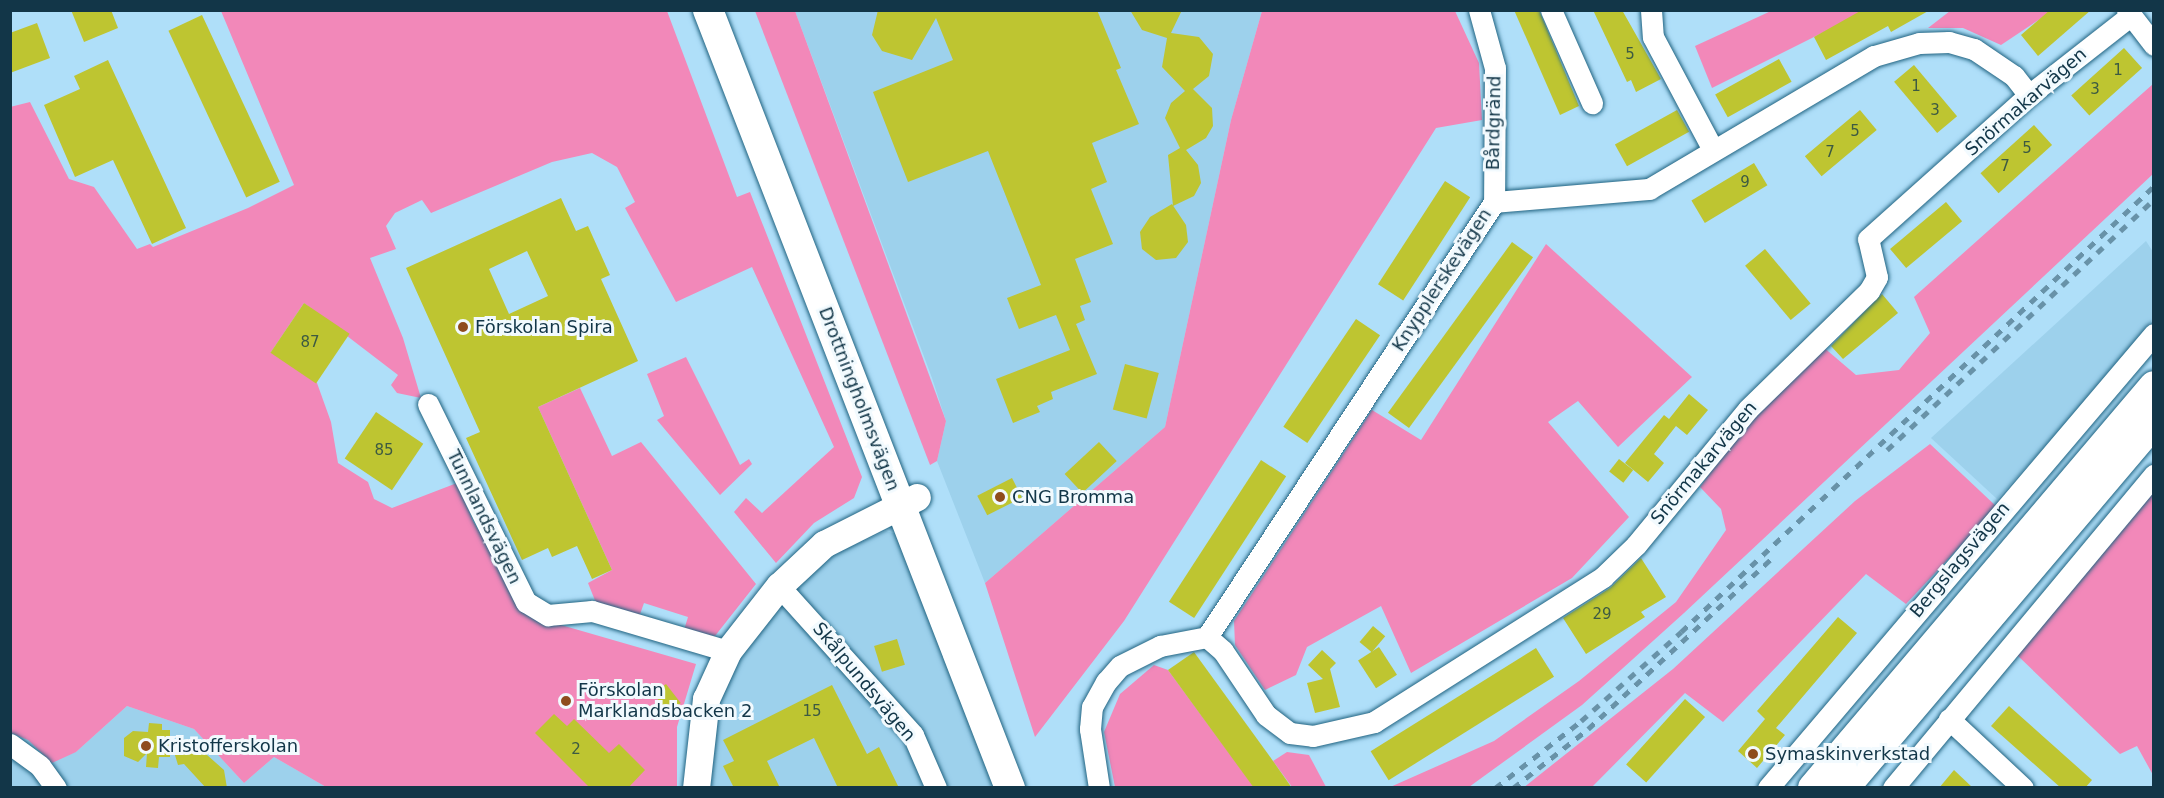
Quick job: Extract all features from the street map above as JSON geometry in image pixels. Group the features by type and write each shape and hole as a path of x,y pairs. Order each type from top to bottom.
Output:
{"main road":[{"name":"Drottningholmsvägen","path":"708,10 909,501 1030,788"},
{"name":"Drottningholmsvägen","path":"730,10 909,501 1010,788"},
{"name":"Bergslagsvägen","path":"1813,788 2154,386"},
{"path":"1844,788 2154,422"}],"street":[{"name":"Bårdgränd","path":"1479,10 1495,68 1494,202"},
{"path":"1551,10 1592,103"},
{"path":"1651,10 1653,38 1713,150"},
{"path":"2128,14 2154,45"},
{"name":"Snörmakarvägen","path":"1207,637 1223,651 1266,714 1290,733 1313,736 1374,722 1603,577 1636,545 1748,409 1869,291 1877,277 1868,239 2030,95 2128,14"},
{"name":"Knypplerskevägen","path":"1207,637 1494,202 1649,189 1874,56 1919,43 1949,42 1974,49 2014,76 2030,95"},
{"name":"Bergslagsvägen","path":"1768,788 2154,334"},
{"name":"Tunnlandsvägen","path":"428,404 526,602 548,615 592,610 728,651"},
{"path":"1893,788 2154,475"},
{"path":"696,788 706,699 728,651 779,586 843,531 909,501"},
{"name":"Skålpundsvägen","path":"779,586 913,735 936,788"},
{"path":"1099,788 1090,729 1092,707 1107,682 1120,666 1160,646 1207,637"},
{"path":"1949,719 2023,788"},
{"path":"10,744 40,766 56,788"}],"shaded area":[{"path":"221,11 667,11 737,197 750,192 862,477 854,498 814,523 776,563 734,512 746,498 762,513 834,447 752,267 676,302 625,208 635,202 617,167 592,153 552,162 431,213 422,200 395,213 386,226 396,249 370,258 403,338 421,398 397,393 391,385 398,375 304,303 271,352 317,383 331,422 338,463 368,482 374,499 392,508 457,483 473,521 530,616 696,664 677,727 677,787 326,787 274,757 244,783 194,729 127,706 76,752 52,763 28,740 11,733 10,107 30,102 69,179 94,187 137,249 150,244 153,247 248,208 294,185"},
{"path":"755,11 795,11 946,421 937,461 930,465"},
{"path":"795,11 1262,11 1231,120 1165,427 985,583 937,461 946,421 932,378"},
{"path":"1262,11 1455,11 1479,63 1482,120 1436,128 1124,621 1035,737 985,583 1165,427 1231,120"},
{"path":"1771,11 1866,11 1712,88 1695,46"},
{"path":"1950,11 2052,11 2001,45 1963,28 1928,28"},
{"path":"2153,84 2153,174 1684,613 1582,705 1469,787 1388,788 1494,741 1579,681 1676,602 1726,530 1721,509 1700,487 1752,414 1822,346 1856,375 1899,370 1930,333 1914,297"},
{"path":"2146,241 2153,252 2153,319 2091,396 1997,499 1931,438"},
{"path":"1546,244 1692,377 1618,447 1578,401 1548,422 1629,517 1572,578 1411,673 1381,606 1307,647 1296,675 1265,690 1235,645 1234,621 1372,410 1421,440"},
{"path":"686,357 740,465 749,459 752,464 720,495 657,420 664,416 647,374"},
{"path":"580,388 612,456 641,442 756,584 715,636 684,630 688,617 644,603 639,617 596,603 588,583 612,570 538,407"},
{"path":"1930,444 1997,507 1906,604 1866,574 1723,722 1685,693 1592,787 1523,788 1673,669 1855,501"},
{"path":"2153,493 2153,775 2137,746 2120,754 2016,654"},
{"path":"886,531 896,534 1001,787 707,788 707,735 736,657 779,598 834,554"},
{"path":"1154,665 1168,670 1254,787 1115,787 1104,732 1120,694"},
{"name":"Kristofferskolan","path":"127,706 194,729 244,783 274,757 326,787 11,787 10,733 76,752"},
{"path":"1287,752 1309,755 1326,787 1292,787 1273,761"}],"building":[{"path":"71,10 111,10 118,28 84,42"},
{"path":"878,10 1097,10 1121,68 1116,70 1139,124 1092,143 1107,182 1091,189 1113,244 1075,259 1091,302 1080,306 1085,320 1076,324 1097,374 1051,392 1053,399 1037,406 1040,412 1013,423 996,379 1070,350 1056,315 1019,329 1007,298 1041,285 988,151 908,182 873,92 953,60 936,18 912,60 882,51 872,35"},
{"path":"1130,10 1182,10 1171,33 1199,37 1213,54 1209,76 1193,89 1212,108 1213,126 1206,138 1186,150 1198,165 1201,183 1194,196 1173,206 1168,155 1180,148 1165,118 1171,103 1185,91 1162,67 1167,38 1142,30"},
{"path":"1514,10 1539,10 1579,106 1560,115"},
{"path":"1593,10 1622,10 1661,79 1636,92 1631,80 1627,82"},
{"path":"1862,10 1930,10 1891,32 1888,26 1826,60 1814,37"},
{"path":"2050,10 2091,10 2038,56 2021,35"},
{"path":"202,15 280,182 246,197 168,31"},
{"path":"37,23 50,58 10,73 10,33"},
{"path":"2124,48 2142,68 2089,116 2071,96"},
{"path":"1779,59 1792,82 1728,117 1715,94"},
{"path":"108,60 186,228 152,244 113,160 75,177 44,105 80,89 74,76"},
{"path":"1914,65 1957,116 1937,133 1894,82"},
{"path":"1677,110 1689,132 1627,166 1615,144"},
{"path":"1860,110 1877,130 1822,176 1805,156"},
{"path":"2034,125 2052,145 1999,193 1980,173"},
{"path":"1754,163 1767,185 1705,223 1691,201"},
{"path":"1445,181 1470,197 1403,300 1378,284"},
{"path":"561,198 576,231 588,226 610,275 601,279 638,361 538,407 612,570 592,579 577,546 552,557 548,548 522,560 466,438 480,432 406,268","holes":["527,251 548,296 509,314 489,269"]},
{"path":"1946,202 1962,221 1906,268 1890,249"},
{"path":"1172,204 1186,225 1188,242 1176,258 1156,260 1142,249 1140,232 1150,217"},
{"path":"1512,242 1533,257 1409,428 1388,413"},
{"path":"1765,249 1811,303 1791,320 1745,266"},
{"path":"1882,294 1898,313 1843,359 1831,346"},
{"path":"304,303 350,334 316,383 270,353"},
{"path":"1356,319 1380,335 1307,443 1283,427"},
{"path":"1125,364 1159,373 1147,418 1113,409"},
{"path":"1689,394 1708,410 1687,435 1676,426 1654,454 1664,463 1648,482 1625,463 1664,415 1669,419"},
{"path":"376,412 423,444 392,490 345,458"},
{"path":"1099,442 1117,461 1082,493 1065,474"},
{"path":"1619,459 1633,470 1623,483 1609,472"},
{"path":"1261,460 1286,476 1194,618 1169,602"},
{"name":"CNG Bromma","path":"1012,478 1022,498 987,515 977,496"},
{"path":"1641,558 1666,597 1641,612 1645,617 1586,654 1563,618 1610,588"},
{"path":"1838,617 1857,633 1776,728 1785,735 1757,768 1738,751 1765,719 1757,711"},
{"path":"1373,626 1385,636 1372,652 1360,642"},
{"path":"897,639 905,665 882,672 874,646"},
{"path":"1379,647 1397,675 1376,688 1358,661"},
{"path":"1536,648 1554,677 1389,780 1371,751"},
{"path":"1322,650 1336,663 1330,669 1340,707 1315,713 1307,683 1323,679 1308,665"},
{"path":"1194,652 1292,788 1254,788 1168,670"},
{"path":"666,684 681,703 668,713 653,694"},
{"path":"832,685 867,754 879,747 899,788 838,788 814,738 767,761 780,788 734,788 723,766 734,761 723,740"},
{"path":"1685,699 1705,717 1646,782 1626,764"},
{"path":"2009,706 2092,780 2085,788 2061,788 1991,726"},
{"path":"554,714 567,726 574,719 609,753 619,744 645,770 628,788 590,788 535,733"},
{"path":"149,723 162,724 162,730 170,730 170,757 159,757 158,768 146,767 147,753 138,762 124,756 124,738 133,731 148,732"},
{"path":"189,739 224,770 227,788 206,788 184,764 178,765 174,752"},
{"path":"1954,770 1973,788 1939,788"}],"railway":[{"path":"1495,788 1581,721 1681,632 2154,186"},
{"path":"1887,450 2154,199"},
{"path":"1513,788 1588,729 1771,559"}],"place":[{"name":"Förskolan Spira","path":"463,327"},
{"name":"CNG Bromma","path":"1000,497"},
{"name":"Förskolan Marklandsbacken 2","path":"566,701"},
{"name":"Kristofferskolan","path":"146,746"},
{"name":"Symaskinverkstad","path":"1753,754"}]}
